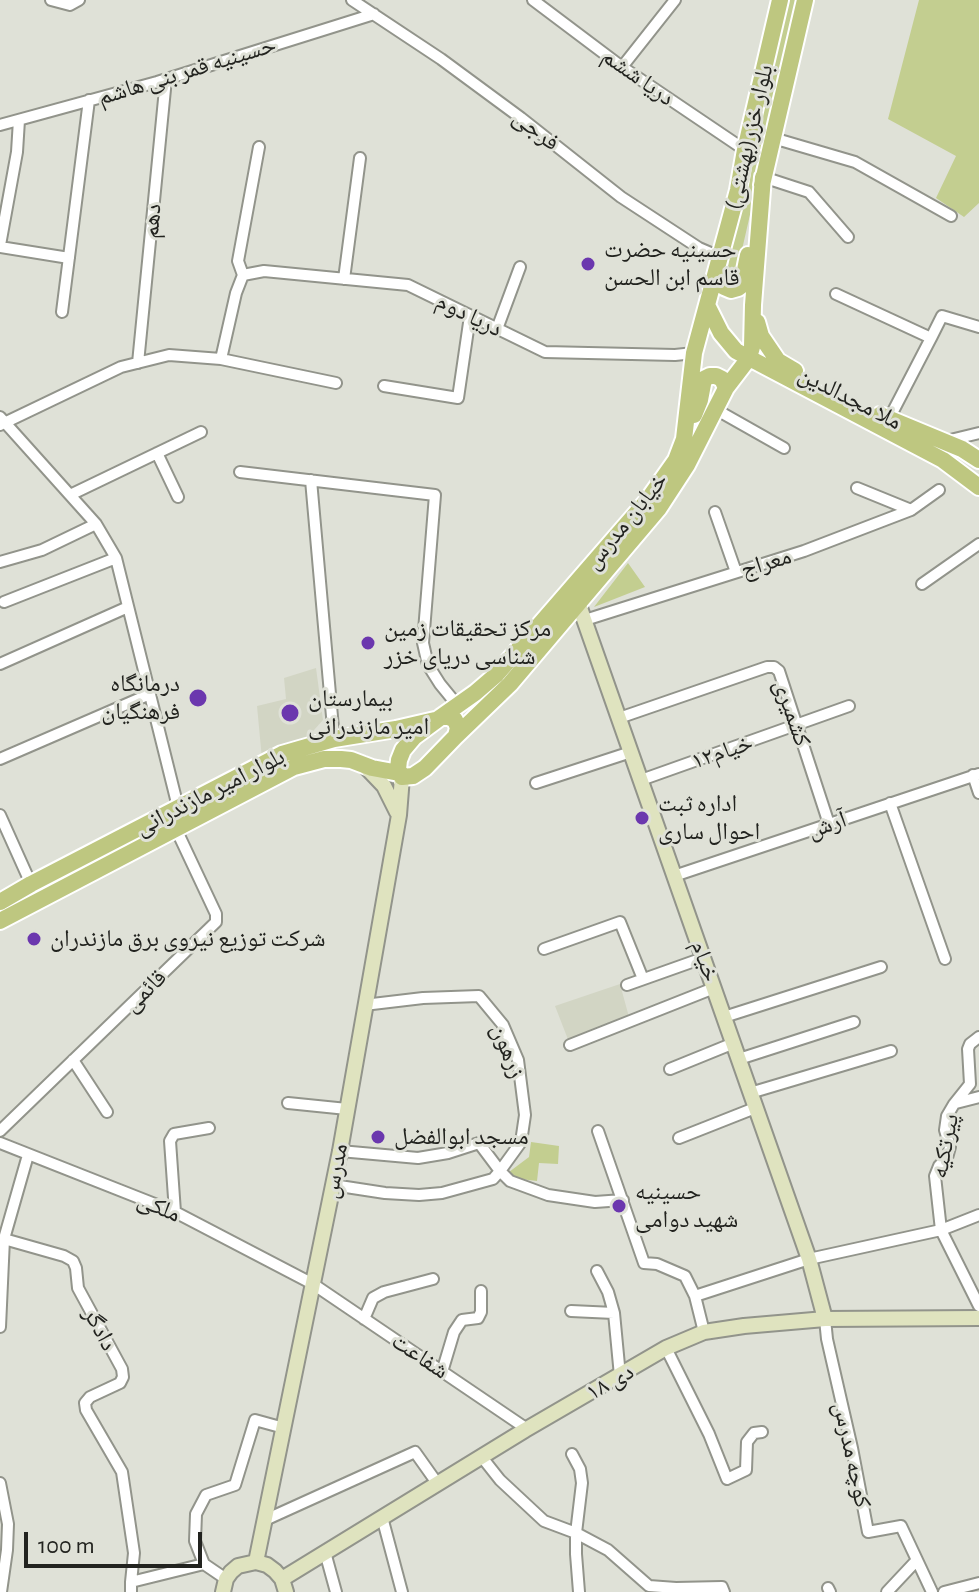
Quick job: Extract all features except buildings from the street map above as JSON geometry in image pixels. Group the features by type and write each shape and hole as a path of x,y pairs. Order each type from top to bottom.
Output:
{"main road":[{"name":"بلوار خزر(بهشتی)","path":"718,265 780,0"},
{"name":"بلوار خزر(بهشتی)","path":"763,177 805,0"},
{"path":"718,265 724,287 731,290 742,285 763,177"},
{"path":"749,358 763,177"},
{"name":"خیابان مدرس","path":"438,718 496,675 647,501 676,460 684,439 694,353 718,265"},
{"name":"ملا مجدالدین","path":"707,305 721,333 736,351 976,480"},
{"name":"ملا مجدالدین","path":"753,305 761,336 778,361 889,419 962,449 979,460"},
{"name":"خیابان مدرس","path":"401,775 413,776 425,768 582,612 659,508 687,465 726,388 749,358"},
{"path":"684,439 700,400 704,379 716,376 722,379 726,388"},
{"name":"خیام","path":"582,612 809,1259 825,1319"},
{"path":"401,775 399,760 403,750 438,718 455,720 458,728 456,736"},
{"name":"بلوار امیر مازندرانی","path":"0,902 282,754 334,739 438,718"},
{"path":"354,736 363,745 357,762 384,786 399,815"},
{"name":"بلوار امیر مازندرانی","path":"0,921 294,767 324,759 357,762 401,775"},
{"name":"مدرس","path":"256,1562 340,1151 399,815 401,775"},
{"name":"۱۸ دی","path":"284,1586 325,1552 481,1456 666,1348 704,1332 825,1319 979,1318"},
{"path":"224,1586 238,1566 256,1562 275,1571 284,1586"}],"street":[{"path":"51,0 70,5 79,0"},
{"name":"فرجی","path":"352,0 441,59 621,197 699,248 718,265"},
{"path":"622,67 675,0"},
{"name":"دریا ششم","path":"539,2 622,67 745,150"},
{"name":"حسینیه قمر بنی هاشم","path":"0,125 166,79 374,14"},
{"name":"دهم","path":"138,363 166,79"},
{"path":"62,312 89,100"},
{"path":"19,120 17,152 0,246 69,258"},
{"path":"773,138 855,162 951,216"},
{"path":"221,359 243,275 238,261 259,147"},
{"path":"344,279 360,158"},
{"path":"763,177 809,192 848,237"},
{"path":"497,329 520,267"},
{"name":"دریا دوم","path":"243,275 264,271 408,285 545,352 694,353"},
{"path":"836,294 931,338"},
{"path":"384,386 458,398 470,316"},
{"path":"889,419 942,316 979,327"},
{"path":"178,807 116,558 96,524 1,421 121,367 169,355 221,359 336,383"},
{"path":"715,409 784,448"},
{"path":"70,495 201,432"},
{"path":"942,442 979,433"},
{"path":"157,453 178,497"},
{"path":"240,472 435,495 423,643 428,665 458,706"},
{"path":"311,480 334,739"},
{"path":"857,488 911,510"},
{"name":"معراج","path":"582,612 804,551 911,510 939,490"},
{"path":"715,512 736,572"},
{"path":"0,562 42,550 96,524"},
{"path":"922,584 979,544"},
{"path":"4,602 116,558"},
{"path":"0,664 128,607"},
{"name":"کشمیری","path":"619,718 774,667 779,671 829,824"},
{"path":"0,759 150,694"},
{"name":"خیام۱۲","path":"641,780 849,706"},
{"path":"536,783 631,752"},
{"path":"976,774 979,793"},
{"name":"آرش","path":"674,876 976,774"},
{"path":"890,803 945,959"},
{"path":"0,815 31,884"},
{"name":"قائمی","path":"0,1131 216,922 216,914 176,829"},
{"path":"544,949 620,922 643,979"},
{"path":"627,985 703,958"},
{"path":"724,1017 881,967"},
{"path":"570,1045 714,988"},
{"name":"زرهون","path":"364,1005 479,996 503,1025 518,1060 525,1115 521,1142 500,1171"},
{"path":"739,1059 854,1022"},
{"name":"پیرتکیه","path":"979,1037 968,1049 970,1084 954,1104 945,1124 950,1147 935,1176 941,1230 979,1306"},
{"path":"670,1069 734,1043"},
{"path":"679,1138 752,1101 891,1051"},
{"path":"73,1060 107,1112"},
{"path":"954,1104 979,1097"},
{"path":"288,1103 347,1109"},
{"path":"175,1212 170,1141 174,1134 209,1128"},
{"path":"598,1131 644,1263 657,1264 685,1276 695,1296 704,1332"},
{"name":"ملکی","path":"0,1143 175,1212 313,1284"},
{"path":"340,1151 418,1158 479,1143 510,1181 548,1195 595,1202 623,1200"},
{"path":"0,1327 4,1239 28,1155"},
{"path":"333,1185 419,1195 442,1193 493,1179 500,1171"},
{"path":"695,1296 809,1259 941,1230 979,1215"},
{"name":"دادگر","path":"4,1239 73,1261 78,1288 122,1369 120,1383 90,1397 85,1403 86,1410 122,1472 134,1553 131,1587"},
{"path":"597,1271 614,1313 620,1376"},
{"path":"364,1319 373,1298 433,1279"},
{"name":"شفاعت","path":"313,1284 527,1429"},
{"path":"442,1372 454,1332 462,1320 478,1318 481,1312 481,1291"},
{"path":"571,1311 614,1313"},
{"name":"کوچه مدرس","path":"825,1319 868,1532 901,1526 932,1592"},
{"path":"666,1348 709,1434 727,1479 746,1470 747,1442 754,1433 762,1432"},
{"path":"224,1586 204,1564 195,1541 196,1514 206,1495 235,1485 255,1420 284,1428"},
{"path":"265,1520 415,1452 437,1483"},
{"path":"572,1454 580,1469 582,1483 576,1533 579,1592"},
{"path":"481,1456 500,1480 544,1521 608,1550 649,1586 722,1587 724,1592"},
{"path":"0,1483 8,1524 4,1531 7,1550 1,1592"},
{"path":"382,1517 402,1592"},
{"path":"325,1552 336,1592"},
{"path":"887,1592 917,1560"},
{"path":"131,1587 204,1564"},
{"path":"944,1592 979,1583"}],"shaded area":[{"name":"بیمارستان امیر مازندرانی","path":"316,668 323,720 306,739 262,759 257,706 286,699 284,678"},
{"path":"620,984 629,1017 569,1042 555,1006"}],"green space":[{"path":"785,0 799,0 736,276 730,280 727,276 738,190"},
{"path":"919,0 979,0 979,203 964,217 936,198 956,156 888,119"},
{"path":"628,563 645,587 594,607"},
{"path":"531,1142 559,1146 558,1164 539,1163 537,1181 512,1178 509,1172 529,1157"}],"place":[{"name":"حسینیه حضرت قاسم ابن الحسن","path":"588,264"},
{"name":"مرکز تحقیقات زمین شناسی دریای خزر","path":"368,643"},
{"name":"درمانگاه فرهنگیان","path":"198,698"},
{"name":"بیمارستان امیر مازندرانی","path":"290,713"},
{"name":"اداره ثبت احوال ساری","path":"642,818"},
{"name":"شرکت توزیع نیروی برق مازندران","path":"34,939"},
{"name":"مسجد ابوالفضل","path":"378,1137"},
{"name":"حسینیه شهید دوامی","path":"619,1206"}]}
